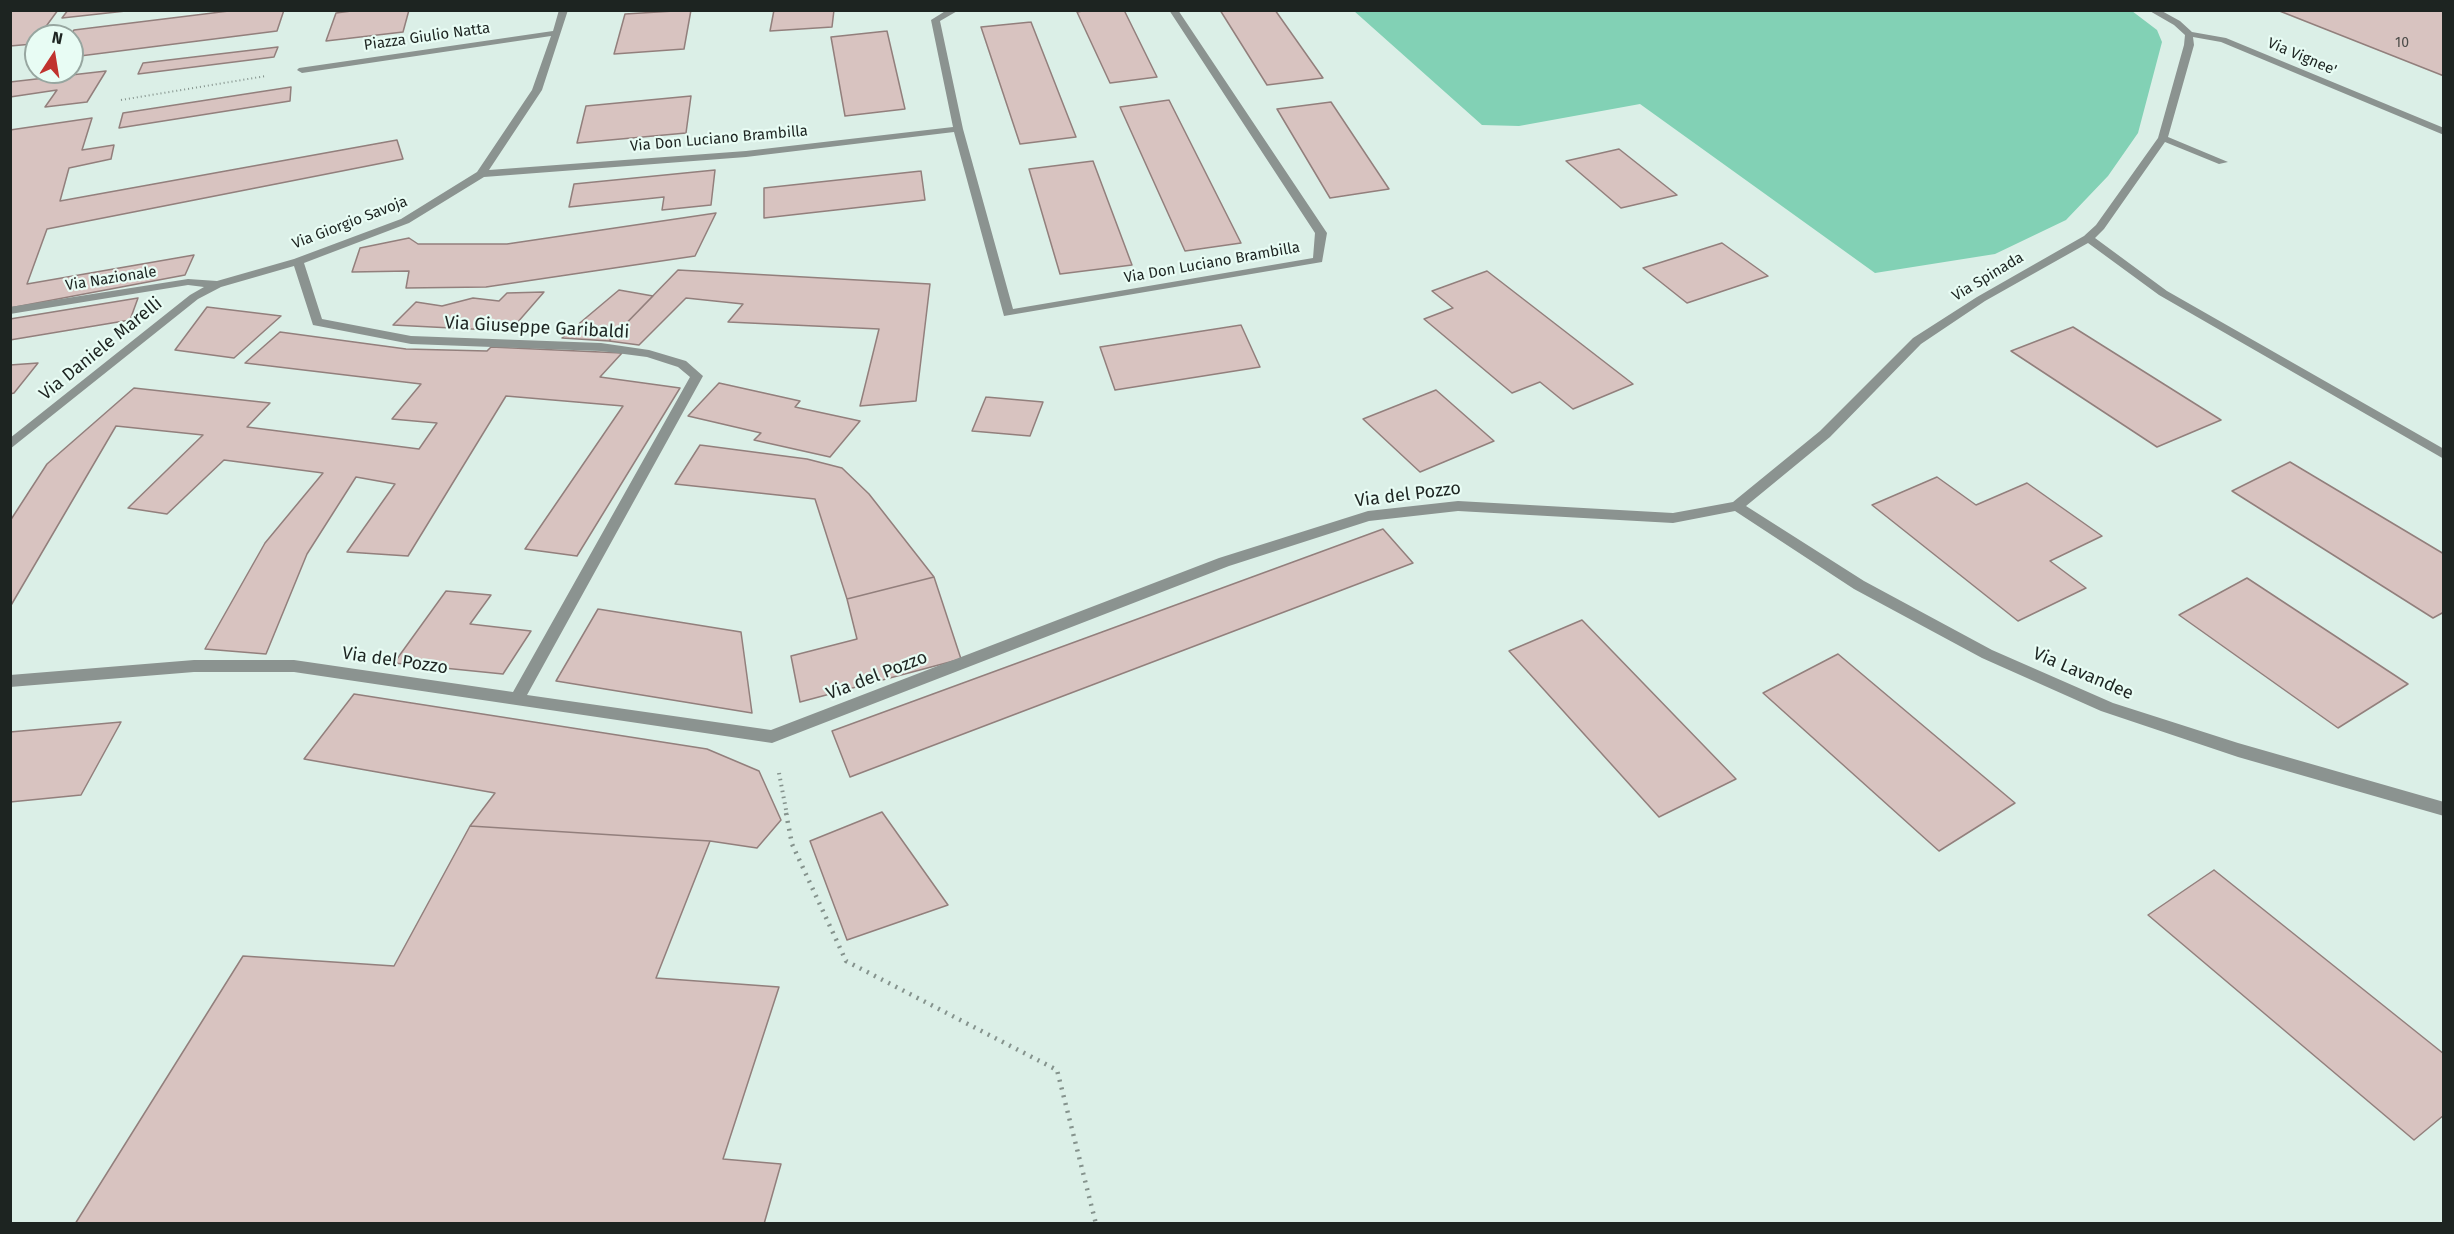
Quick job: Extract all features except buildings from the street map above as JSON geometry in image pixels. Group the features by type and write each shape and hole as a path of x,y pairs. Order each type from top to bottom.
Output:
{"street":[{"name":"Via Giorgio Savoja","path":"218,285 298,261 405,221 481,174 537,90 564,10"},
{"name":"Via Don Luciano Brambilla","path":"955,10 935,20 958,129 1008,313 1318,260 1321,233 1173,10"},
{"name":"Via Vignee'","path":"2152,10 2177,24 2188,34 2223,40 2444,132"},
{"name":"Piazza Giulio Natta","path":"302,70 556,33"},
{"name":"Via Spinada","path":"1737,506 1825,434 1917,341 1981,300 2088,238 2100,227 2163,138 2189,45 2188,34"},
{"name":"Via Don Luciano Brambilla","path":"481,174 746,154 958,129"},
{"path":"2163,138 2223,162"},
{"path":"2088,238 2163,293 2444,455"},
{"name":"Via Giuseppe Garibaldi","path":"298,261 317,322 411,340 600,347 649,354 682,364 697,376 517,699"},
{"name":"Via Nazionale","path":"10,311 188,282 218,285"},
{"name":"Via Daniele Marelli","path":"10,445 194,297 218,285"},
{"name":"Via del Pozzo","path":"10,681 194,666 294,666 772,737 1224,562 1368,516 1458,506 1673,518 1737,506"},
{"name":"Via Lavandee","path":"1737,506 1868,591 1987,654 2107,707 2238,750 2444,809"}],"path":[{"path":"121,100 302,70"},
{"path":"772,737 792,844 846,961 1057,1070 1096,1224"}],"green space":[{"path":"1354,11 2132,11 2157,30 2162,42 2138,133 2108,176 2066,220 1995,254 1875,273 1640,104 1519,126 1482,125"}]}
